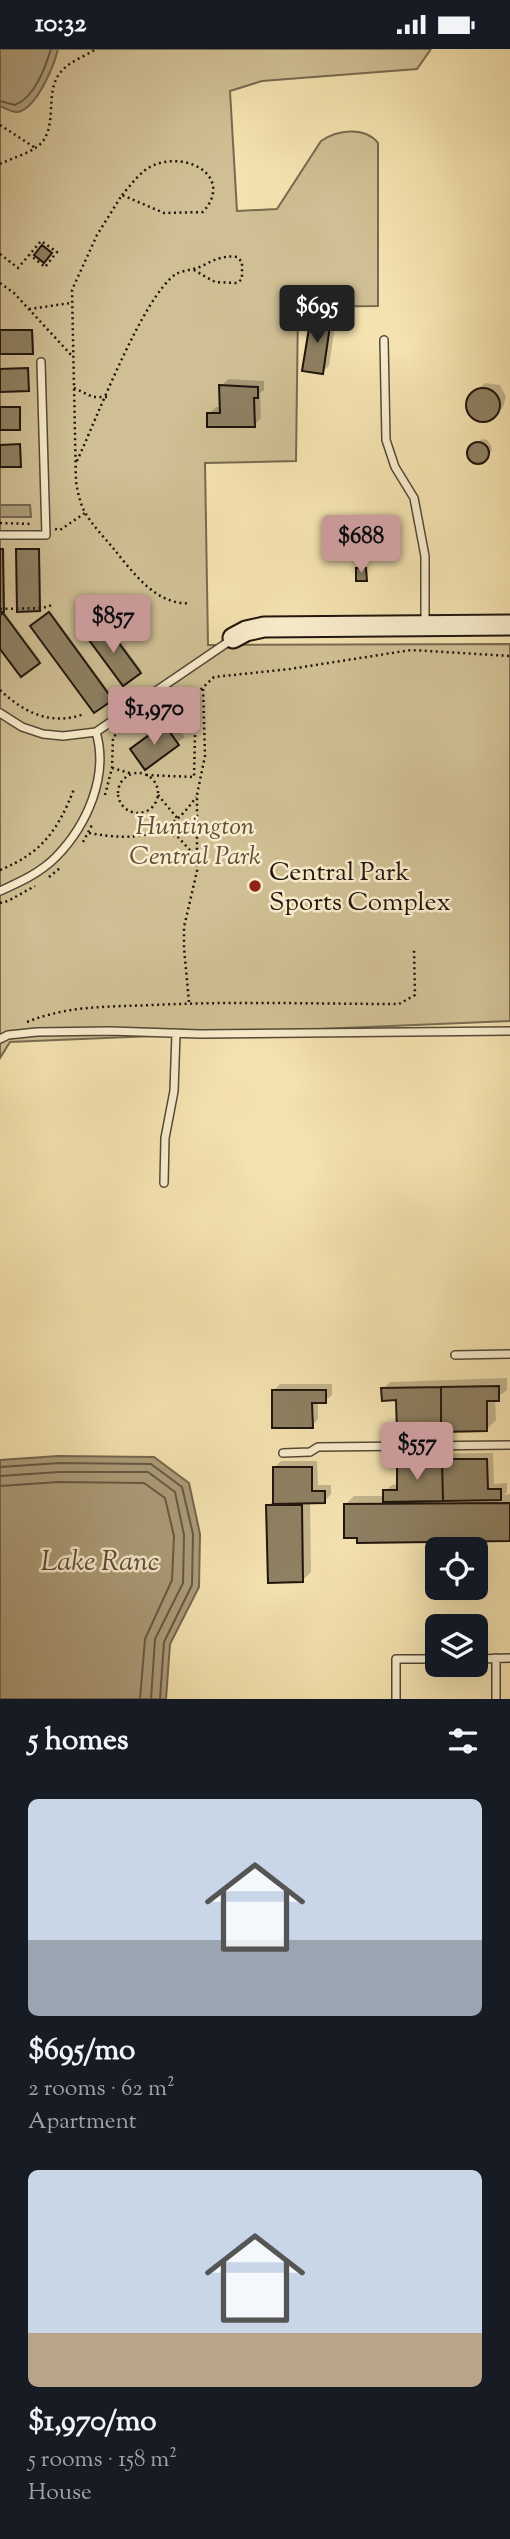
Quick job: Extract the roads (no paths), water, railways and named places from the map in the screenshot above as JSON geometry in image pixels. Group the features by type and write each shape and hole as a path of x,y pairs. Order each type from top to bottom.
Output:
{"street":[{"path":"233,638 246,631 264,627 425,634 510,625"}],"lane":[{"path":"384,340 386,440 395,467 414,498 425,556 425,634"},
{"path":"0,535 46,535 41,362"},
{"path":"0,713 22,727 43,734 63,736 96,732 233,638"},
{"path":"0,891 26,880 56,857 78,830 96,788 101,765 96,732"},
{"path":"0,1039 8,1035 110,1031 510,1031"},
{"path":"164,1183 165,1138 174,1091 176,1033"},
{"path":"455,1355 510,1354"},
{"path":"283,1453 310,1452 318,1447 510,1445"},
{"path":"488,1658 510,1658"},
{"path":"496,1658 496,1699"},
{"path":"396,1699 396,1659 425,1659"}],"water":[{"path":"0,49 58,49 39,93 27,107 18,112 0,106"},
{"path":"0,505 30,505 31,517 0,517"},
{"name":"Lake Ranc","path":"58,1456 154,1457 189,1483 200,1534 199,1587 170,1644 166,1699 0,1699 0,1460"}],"place":[{"name":"Central Park Sports Complex","path":"255,886"}],"park label":[{"name":"Huntington Central Park","path":"195,840"}]}
